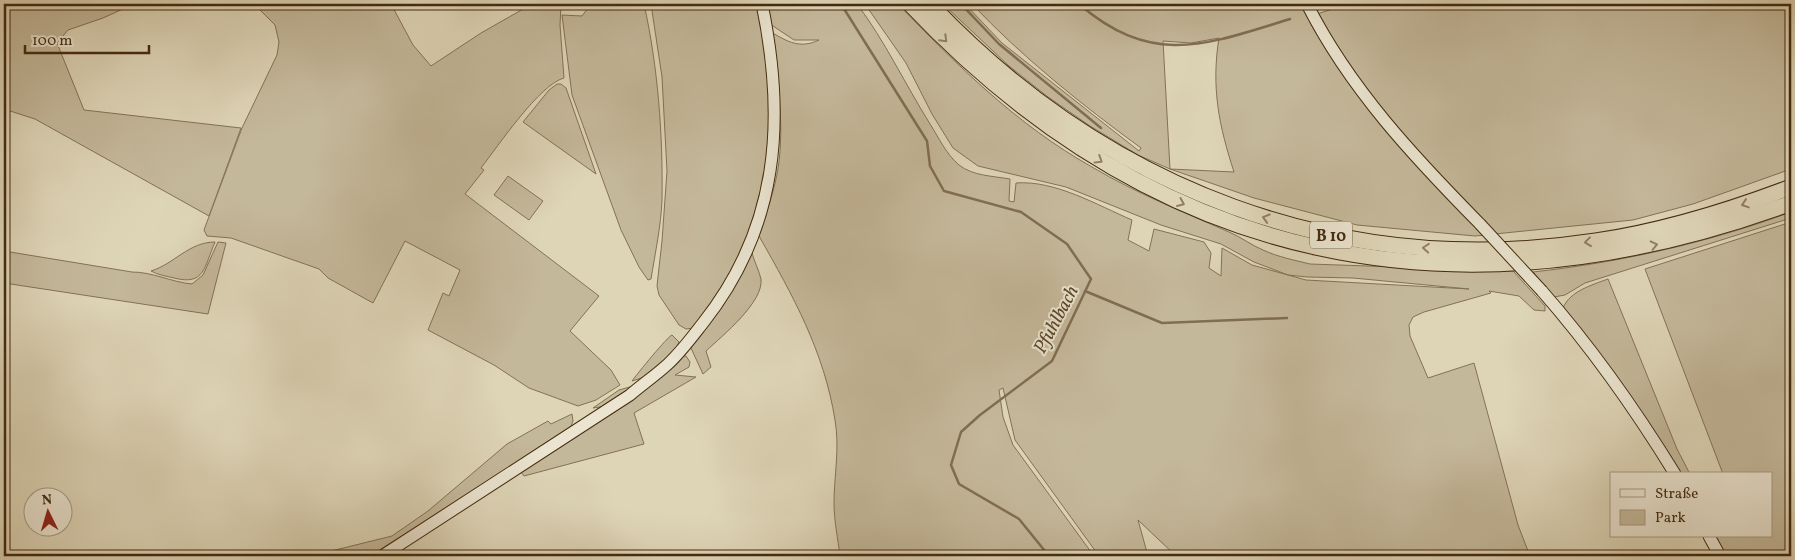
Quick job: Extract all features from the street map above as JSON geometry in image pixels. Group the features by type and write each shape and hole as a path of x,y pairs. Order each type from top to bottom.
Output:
{"highway":[{"name":"B 10","path":"910,4 962,57 993,84 1031,115 1107,166 1181,203 1222,220 1314,247 1403,262 1480,266 1532,264 1640,248 1720,227 1791,203"},
{"name":"B 10","path":"930,4 1009,79 1038,102 1115,153 1150,172 1212,199 1246,212 1316,232 1391,245 1434,249 1518,249 1558,246 1635,234 1678,224 1791,187"}],"street":[{"path":"382,556 630,394 668,364 715,307 735,276 751,243 772,168 776,113 774,81 762,4"},
{"path":"1307,4 1329,45 1359,90 1416,158 1542,291 1605,367 1674,472"},
{"path":"1710,538 1720,556"}],"green space":[{"path":"4,4 134,4 103,18 68,30 57,43 84,110 241,128 209,216 35,119 4,109"},
{"path":"254,4 391,4 413,45 431,66 481,33 532,4 561,4 560,25 564,78 543,91 520,117 481,168 484,170 465,194 599,296 570,331 611,370 620,385 596,400 578,406 529,388 494,365 428,330 443,293 449,296 460,270 405,241 373,303 328,278 319,269 231,238 207,236 204,230 242,128 277,55 279,42 275,25"},
{"path":"587,4 644,4 656,77 662,176 659,230 651,279 648,280 639,267 621,230 572,95 562,15 582,16 588,8"},
{"path":"651,4 757,4 762,24 772,110 767,167 747,241 730,277 694,328 686,329 679,325 659,295 657,286 667,171 662,77"},
{"path":"766,4 857,4 877,33 943,146 959,165 983,175 1010,179 1009,201 1014,202 1016,183 1046,185 1076,195 1132,220 1128,240 1149,251 1154,229 1204,242 1211,253 1209,268 1221,276 1222,248 1252,265 1288,275 1254,262 1221,244 1161,225 1066,187 978,166 953,148 932,114 906,63 865,4 898,4 989,93 1038,132 1092,167 1160,202 1233,234 1254,246 1286,258 1310,264 1513,271 1545,306 1545,311 1534,310 1519,296 1489,291 1491,293 1424,312 1413,317 1409,325 1410,336 1428,378 1474,363 1518,525 1530,556 1176,556 1138,520 1148,556 1099,556 1015,440 1003,388 999,390 1003,417 1013,445 1094,556 840,556 834,510 837,451 836,430 830,395 806,325 784,280 759,236 770,203 778,169 781,135 776,66 771,32 783,39 800,44 819,40 794,40 770,24","holes":["1288,275 1353,278 1469,289 1306,280"]},
{"path":"943,4 965,4 1002,43 1139,151 1141,148 1075,98 1032,62 972,4 1308,4 1317,14 1348,4 1791,4 1791,169 1693,204 1633,220 1475,236 1357,225 1254,198 1170,169 1138,155 1090,126 1048,97 1009,66","holes":["1219,38 1216,90 1224,139 1234,172 1170,169 1163,41 1191,43"]},
{"path":"557,84 561,84 566,88 596,174 523,122 549,90"},
{"path":"508,176 543,201 529,220 494,195"},
{"path":"1791,212 1791,218 1585,283 1565,295 1554,297 1533,272 1599,263 1664,250 1728,233"},
{"path":"1791,222 1791,556 1723,556 1714,538 1772,538 1772,472 1722,472 1645,269"},
{"path":"215,242 198,277 184,280 156,274 151,271 167,264 189,249"},
{"path":"218,242 226,243 208,314 4,283 4,251 147,274 192,284 203,275"},
{"path":"752,253 761,279 756,298 741,318 706,351 711,367 703,374 690,346"},
{"path":"1608,279 1677,449 1689,472 1679,472 1630,395 1563,308 1571,297 1589,286"},
{"path":"672,335 679,342 676,349 648,376 632,381 659,348"},
{"path":"681,356 686,356 690,362 689,367 675,375 696,377 634,413 644,444 524,476 521,472"},
{"path":"637,385 606,406 593,408 619,390"},
{"path":"572,414 573,421 570,429 370,556 311,556 392,536 428,511 507,444 548,421 551,424"}],"waterway":[{"name":"Pfuhlbach","path":"841,4 927,141 930,166 944,191 1021,212 1067,244 1091,279 1052,361 980,415 961,432 951,465 959,484 1019,519 1049,556"},
{"path":"961,4 999,44 1101,128"},
{"path":"1079,4 1106,24 1132,37 1157,43 1182,45 1233,36 1290,19"},
{"path":"1085,291 1162,323 1287,318"}]}
